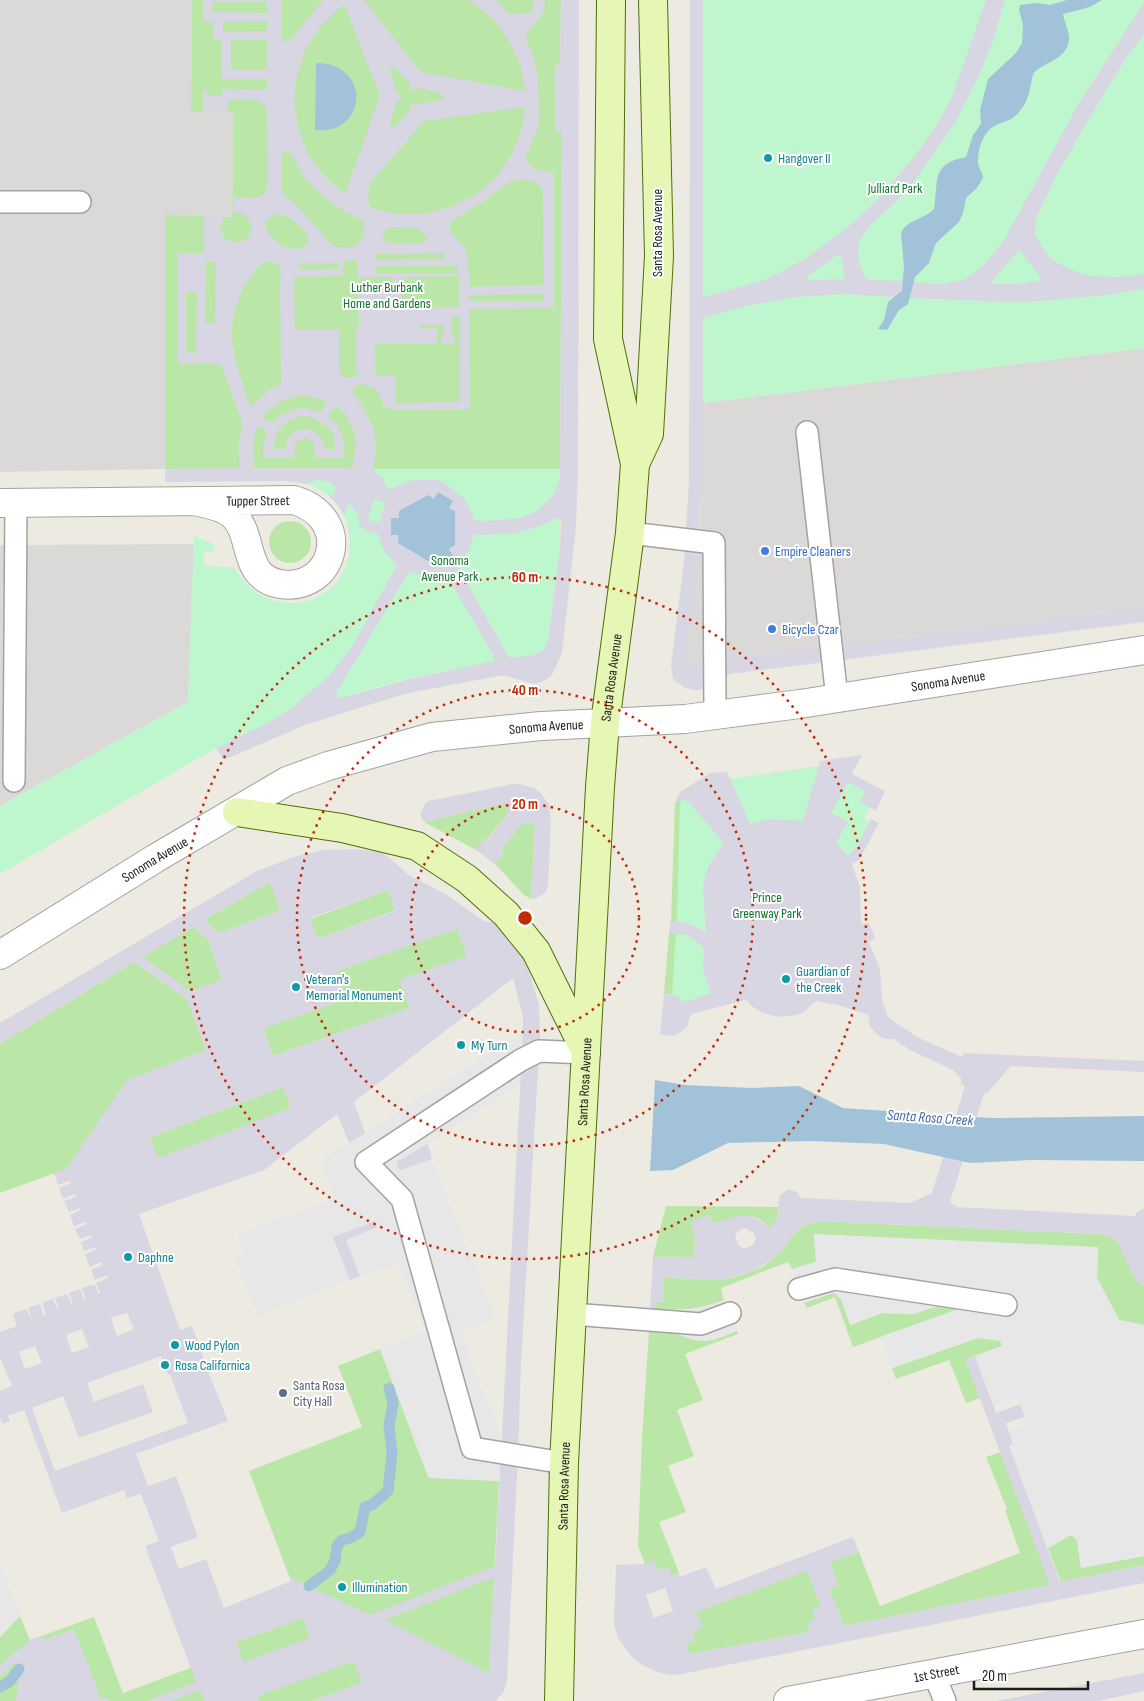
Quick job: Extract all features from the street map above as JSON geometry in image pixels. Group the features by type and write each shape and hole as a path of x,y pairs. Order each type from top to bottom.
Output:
{"main road":[{"name":"Santa Rosa Avenue","path":"559,1701 564,1463 600,787 606,723 630,533 635,464 608,339 611,0"},
{"name":"Santa Rosa Avenue","path":"635,464 649,434 659,256 653,0"},
{"path":"237,812 342,828 416,846 466,879 506,914 536,951 586,1053"}],"street":[{"name":"Tupper Street","path":"8,503 194,501 294,500 308,504 319,513 327,524 331,537 330,551 326,564 306,582 278,584 265,578 255,568 249,555 242,528 233,515 217,506 194,501"},
{"name":"Sonoma Avenue","path":"0,955 156,858 287,781 328,766 432,737 541,726 685,719 837,698 1144,650"},
{"name":"1st Street","path":"788,1701 1144,1634"}],"lane":[{"path":"0,202 80,202"},
{"path":"807,432 837,698"},
{"path":"8,503 14,781"},
{"path":"630,533 714,542 715,715"},
{"path":"564,1463 472,1448 402,1199 366,1162 521,1060 540,1051 586,1053"},
{"path":"799,1289 835,1279 1006,1305"},
{"path":"572,1314 701,1324 730,1313"},
{"path":"934,1674 945,1701"}],"shaded area":[{"path":"0,0 192,0 191,112 233,112 232,217 165,216 165,469 0,472"},
{"path":"203,0 281,0 281,37 284,43 291,39 323,0 364,0 421,72 525,91 522,70 511,44 495,21 469,0 497,0 507,12 512,14 530,13 534,8 534,0 545,0 544,12 525,36 534,58 538,78 539,115 537,132 526,155 527,161 534,169 554,172 554,308 469,309 470,409 391,409 383,405 379,394 373,387 360,384 352,391 373,427 376,448 373,468 375,473 383,478 386,487 391,489 408,481 437,480 445,483 464,498 474,520 487,521 521,518 537,511 554,494 560,478 562,131 555,131 555,65 560,64 561,0 579,0 578,469 576,527 562,653 552,675 546,680 536,684 507,676 498,676 404,694 305,725 224,760 216,748 268,723 289,710 329,676 352,647 397,565 383,550 378,534 365,531 359,524 358,515 351,504 345,508 345,516 328,495 332,495 336,490 333,484 327,481 315,480 306,484 288,481 165,482 165,469 240,468 238,447 242,425 241,419 222,367 216,364 178,364 178,253 204,253 204,216 224,216 220,229 227,240 236,243 248,238 252,229 250,221 244,214 233,212 233,197 256,198 261,196 265,193 268,183 267,113 265,105 257,100 233,100 228,102 227,112 203,112 203,90 207,90 208,96 222,96 222,89 267,90 267,79 222,79 222,40 214,40 214,21 203,21","holes":["213,1 267,2 267,13 212,12","344,4 380,96 345,194 324,176 308,154 298,128 294,101 297,74 306,48 322,25","223,21 267,21 267,31 223,32","231,40 267,40 267,70 231,70","391,67 396,68 411,85 412,92 418,88 440,93 444,96 443,99 418,105 412,103 411,109 392,128 390,122 397,101 400,101 402,97 397,93 390,70","525,107 523,125 513,152 498,175 477,194 451,207 424,214 396,214 369,207 368,192 371,180 374,179 424,121","287,151 292,155 305,179 325,198 339,208 364,221 364,233 357,245 350,248 332,245 297,206 284,195 281,189 281,157","524,179 535,182 543,192 544,285 470,287 467,254 463,246 450,232 450,224 509,182","276,214 284,215 293,220 307,233 308,242 303,248 292,249 282,246 270,235 266,228 266,221","390,227 418,228 427,237 422,243 388,243 383,235 385,230","445,253 444,259 375,260 375,254","357,260 358,277 393,277 394,289 358,290 359,329 356,329 356,371 361,371 357,376 348,378 342,376 339,370 339,330 295,330 294,277 343,276 343,261","266,261 276,263 281,269 281,384 268,391 250,407 235,359 232,326 234,311 243,288 259,265","206,262 216,262 215,324 205,323","299,263 339,263 339,269 300,270","375,266 458,266 458,273 375,273","459,276 459,307 402,307 402,277","186,292 197,292 196,353 186,352","544,294 544,301 469,301 469,295","460,316 460,402 396,403 396,376 376,376 375,344 437,343 437,329 420,328 420,325 444,325 442,343 455,344 455,337 452,336 452,317","296,396 307,396 327,401 321,412 304,408 295,409 279,416 272,423 262,418 276,404","335,405 345,414 355,434 356,445 352,468 254,469 253,446 258,426 267,431 263,447 264,458 294,458 296,442 305,437 313,442 316,458 344,458 338,426 328,416","306,416 314,418 329,428 334,436 335,449 325,449 319,435 312,430 303,429 294,432 288,438 285,449 274,449 275,437 283,424 296,417","374,499 386,503 379,522 368,520","434,499 449,508 449,549 453,555 438,564 434,557 398,543 398,535 391,518 399,518","557,518 560,519 560,548 548,640 544,650 534,655 511,658 508,656 457,565 469,551 474,535 514,534 540,526","409,572 422,575 445,572 493,655 494,661 409,679 341,698 336,693"]},
{"path":"690,0 703,0 703,297 765,280 785,270 805,259 848,227 874,203 911,161 936,126 952,97 986,0 1005,0 993,41 981,71 956,122 907,191 868,228 859,242 858,257 865,277 871,280 904,281 900,294 895,297 843,294 796,297 745,306 703,318 703,476 696,572 685,660 690,663 1144,608 1144,622 730,674 706,689 685,688 673,679 671,665 684,561 689,480","holes":["837,255 840,255 845,279 811,280 807,278"]},
{"path":"1144,3 1144,35 1126,58 1057,174 1036,219 1035,235 1051,259 1069,269 1089,276 1119,277 1144,274 1144,289 1106,295 1031,302 910,298 913,282 942,284 966,279 984,265 1003,242 1080,101","holes":["1020,251 1042,279 1017,284 994,284 992,282 1016,253"]},
{"path":"1144,348 1144,608 689,663 685,660 699,541 703,476 703,403"},
{"path":"194,544 188,702 0,806 0,545"},
{"path":"862,755 852,774 885,791 876,811 860,802 865,791 848,782 831,813 848,822 836,843 848,856 856,848 871,819 879,823 859,860 852,864 860,887 861,924 869,923 875,938 869,942 880,969 882,1000 888,1017 917,1037 962,1057 964,1053 1144,1061 1144,1072 1011,1066 988,1092 984,1093 950,1202 957,1207 1135,1216 1137,1212 1144,1208 1144,1286 1138,1283 1134,1277 1118,1243 1113,1238 1100,1234 820,1221 804,1225 797,1230 776,1257 750,1273 717,1280 664,1277 664,1303 655,1302 655,1309 650,1309 653,1257 694,1258 695,1238 691,1221 709,1215 711,1220 716,1223 743,1215 761,1221 771,1229 779,1212 778,1202 780,1195 788,1189 797,1192 801,1198 910,1203 932,1193 965,1086 961,1085 961,1078 953,1070 910,1050 894,1039 885,1039 878,1035 870,1027 868,1015 842,1006 816,1001 805,1011 797,1015 776,1017 761,1012 746,1000 691,1014 687,1027 679,1033 673,1036 660,1035 664,993 678,997 685,1002 711,993 703,969 704,950 701,945 687,935 669,933 671,921 689,924 706,932 703,889 706,873 712,860 724,844 686,799 675,803 680,792 710,773 727,772 750,824 770,819 803,821 820,761","holes":["745,1228 754,1233 756,1239 753,1245 744,1249 738,1245 735,1236 739,1230"]},
{"path":"512,784 534,788 541,793 549,805 551,821 548,886 545,893 535,899 531,899 535,823 523,823 501,849 504,852 495,864 476,850 485,838 488,840 508,813 506,803 424,822 420,815 425,804 429,801"},
{"path":"353,849 378,851 386,855 410,876 444,893 484,921 495,923 505,928 518,945 528,968 539,1005 540,1035 521,1364 507,1681 504,1691 496,1701 313,1701 362,1683 354,1661 258,1696 259,1701 205,1701 200,1690 170,1701 146,1701 196,1682 145,1546 159,1541 141,1494 127,1498 124,1490 62,1513 24,1410 8,1416 10,1421 3,1424 0,1419 0,1391 12,1386 0,1358 0,1332 17,1326 13,1314 26,1309 32,1320 28,1308 40,1304 44,1316 46,1315 42,1303 53,1299 58,1310 55,1298 67,1294 72,1305 69,1293 80,1289 84,1300 86,1300 82,1288 95,1284 98,1294 100,1293 96,1283 108,1278 107,1275 95,1280 91,1270 103,1265 101,1262 90,1267 85,1254 97,1249 96,1247 84,1251 81,1242 92,1238 91,1235 80,1239 75,1229 87,1224 86,1222 74,1226 70,1215 81,1210 80,1208 69,1212 64,1201 76,1197 75,1194 63,1199 59,1188 71,1183 69,1181 58,1185 54,1173 66,1169 127,1080 206,1050 187,999 134,962 0,1044 0,1023 257,871 297,856 324,850","holes":["270,882 280,910 219,933 204,920","388,890 395,911 318,939 310,918","193,927 208,939 222,979 191,992 143,957","457,929 467,956 346,998 337,971","513,978 523,1017 523,1032 495,1566 370,1615 289,1577 291,1581 224,1608 206,1559 179,1569 171,1547 198,1537 176,1476 148,1486 136,1454 228,1421 192,1326 180,1330 139,1214 264,1170 337,1114 349,1143 365,1133 354,1102","399,980 409,1008 273,1056 264,1028","283,1087 291,1108 158,1158 150,1137","127,1313 134,1329 117,1336 111,1318","82,1329 89,1347 72,1353 66,1335","35,1346 42,1363 25,1369 19,1352","161,1356 168,1375 170,1374 188,1423 55,1471 32,1408 63,1396 79,1438 153,1412 143,1384 94,1402 87,1383","494,1577 489,1673 385,1620","303,1618 310,1638 243,1662 236,1642"]},
{"path":"523,1032 520,1084 428,1144 398,1161 401,1170 432,1159 495,1318 462,1332 462,1336 501,1438 499,1481 429,1478 380,1349 425,1330 398,1263 360,1276 346,1240 377,1227 375,1221 334,1241 350,1280 257,1316 234,1258 245,1253 238,1234 335,1198 321,1160"},
{"path":"428,1144 432,1159 401,1170 399,1169 398,1161"},
{"path":"375,1221 377,1227 346,1240 360,1276 350,1280 333,1237"},
{"path":"814,1234 1098,1247 1097,1278 1119,1320 1144,1325 1144,1556 1081,1568 1077,1540 1074,1536 1068,1536 1048,1548 1009,1446 1013,1444 1009,1431 1028,1424 1017,1397 994,1406 975,1356 1002,1346 1001,1341 978,1338 892,1368 880,1337 961,1308 934,1307 914,1314 882,1313 850,1325 841,1299 836,1294 833,1293 804,1303 792,1269 816,1262"},
{"path":"724,1300 737,1331 705,1341 695,1340 670,1332 649,1331 650,1309 688,1310 705,1307"},
{"path":"975,1356 996,1413 1020,1404 1025,1417 1006,1423 1013,1444 1009,1446 1060,1582 1144,1565 1144,1583 682,1674 670,1675 657,1672 640,1664 630,1655 618,1638 614,1624 616,1565 645,1564 654,1560 658,1570 668,1567 672,1576 679,1573 680,1577 706,1567 716,1589 853,1537 859,1552 830,1563 839,1585 829,1588 844,1626 1050,1585 965,1359","holes":["807,1571 821,1606 812,1610 815,1619 807,1622 810,1632 690,1654 686,1644 695,1640 693,1631 703,1628 696,1612","665,1588 673,1611 654,1618 646,1595"]},
{"path":"0,1562 20,1616 0,1637"},
{"path":"74,1629 101,1699 108,1697 109,1701 16,1701 20,1665 14,1664 0,1676 0,1665 30,1640 41,1636 43,1640"},
{"path":"1144,1673 1144,1691 1098,1701 996,1701"}],"green space":[{"name":"Luther Burbank Home and Gardens","path":"192,0 561,0 560,65 555,65 555,130 562,130 560,478 353,468 165,469 165,215 232,217 233,112 191,112"},
{"name":"Julliard Park","path":"703,0 1144,0 1144,348 703,403"},
{"name":"Sonoma Avenue Park","path":"296,469 561,469 560,548 548,640 544,650 534,655 440,672 384,685 320,705 257,730 216,748 0,874 0,806 188,702 194,536 208,541 215,546 213,551 204,553 204,566 234,567 250,587 271,600 289,603 313,599 332,587 344,571 350,551 349,530 340,510 325,493 302,482"},
{"path":"294,521 302,524 308,530 311,542 308,554 302,560 286,563 278,560 272,554 269,538 272,530 278,524"},
{"name":"Prince Greenway Park","path":"830,764 846,776 877,793 864,819 872,826 849,861 816,996 751,994 701,1007 670,1028 677,915 680,803 688,793 713,778 738,778"},
{"path":"686,798 681,922 671,921 675,803"},
{"path":"506,803 508,813 487,840 485,838 476,850 424,822"},
{"path":"523,822 535,823 531,899 524,895 495,864 504,852 501,850"},
{"path":"270,882 281,910 219,933 204,920"},
{"path":"388,890 396,910 318,939 310,919"},
{"path":"193,927 208,939 222,980 191,992 142,957"},
{"path":"457,928 467,956 409,1008 273,1056 263,1028 346,999 337,971"},
{"path":"669,933 679,934 673,995 664,993"},
{"path":"134,962 187,999 206,1050 128,1080 66,1169 0,1193 0,1044"},
{"path":"283,1087 291,1108 158,1159 150,1137"},
{"path":"666,1206 779,1207 777,1218 771,1229 763,1222 750,1216 715,1223 711,1220 691,1221 695,1238 694,1258 653,1257"},
{"path":"820,1221 1100,1234 1112,1238 1120,1245 1134,1276 1144,1286 1144,1325 1119,1320 1097,1278 1098,1248 831,1235 814,1235 816,1262 792,1269 788,1262 721,1288 724,1300 706,1306 690,1309 655,1309 655,1302 664,1302 664,1277 722,1279 749,1273 762,1267 774,1258 797,1230 810,1223"},
{"path":"833,1293 840,1298 850,1325 882,1313 914,1314 934,1307 962,1308 853,1347 835,1297 807,1308 804,1303"},
{"path":"649,1331 670,1332 695,1340 705,1341 737,1331 738,1334 685,1354 703,1400 677,1410 694,1456 668,1466 686,1512 659,1522 679,1573 672,1576 645,1564 638,1546 642,1438"},
{"path":"978,1338 999,1340 1002,1344 1002,1346 966,1359 980,1398 966,1403 949,1360 896,1379 892,1368"},
{"path":"380,1349 428,1477 499,1481 489,1673 362,1683 313,1701 0,1701 0,1637 20,1616 30,1640 94,1617 123,1693 190,1668 236,1642 303,1618 249,1471 362,1427 338,1366"},
{"path":"1001,1452 1051,1585 844,1626 829,1588 838,1585 830,1562 859,1552 880,1606 1020,1553 1005,1510 1007,1509 986,1457"},
{"path":"1071,1535 1077,1540 1081,1568 1144,1556 1144,1565 1061,1582 1048,1548"},
{"path":"807,1570 821,1606 810,1632 690,1654 686,1644 695,1640 692,1632 696,1612"}],"water":[{"path":"1067,0 1102,0 1090,7 1063,14 1069,37 1067,47 1059,56 1033,74 1028,97 1019,112 1011,119 993,127 986,134 981,143 978,159 983,178 977,188 966,198 959,222 936,243 929,263 915,277 908,304 899,310 887,330 878,329 884,320 888,302 902,291 904,266 901,234 903,229 934,209 938,175 941,169 954,160 966,157 973,135 981,124 980,110 988,79 1016,53 1022,43 1023,25 1019,10 1020,5 1037,3 1050,5"},
{"path":"316,64 336,67 348,75 355,87 356,100 353,112 345,122 332,129 315,130"},
{"path":"438,492 453,501 449,508 455,511 455,545 449,549 453,556 438,564 434,557 428,561 398,543 398,535 391,535 391,518 399,518 399,511 428,495 434,499"},
{"name":"Santa Rosa Creek","path":"655,1080 685,1085 752,1088 799,1086 843,1108 991,1118 1144,1116 1144,1161 1031,1160 970,1163 884,1144 810,1141 728,1143 673,1170 650,1171"}],"waterway":[{"path":"309,1586 330,1570 335,1561 337,1546 342,1540 360,1532 365,1507 372,1505 388,1491 392,1453 389,1426 393,1403 389,1388"},
{"path":"0,1687 10,1681 19,1669"}],"place":[{"name":"Hangover II","path":"768,158"},
{"name":"Empire Cleaners","path":"765,551"},
{"name":"Bicycle Czar","path":"772,629"},
{"name":"Guardian of the Creek","path":"786,979"},
{"name":"Veteran's Memorial Monument","path":"296,987"},
{"name":"My Turn","path":"461,1045"},
{"name":"Daphne","path":"128,1257"},
{"name":"Wood Pylon","path":"175,1345"},
{"name":"Rosa Californica","path":"165,1365"},
{"name":"Santa Rosa City Hall","path":"283,1393"},
{"name":"Illumination","path":"342,1587"}]}
